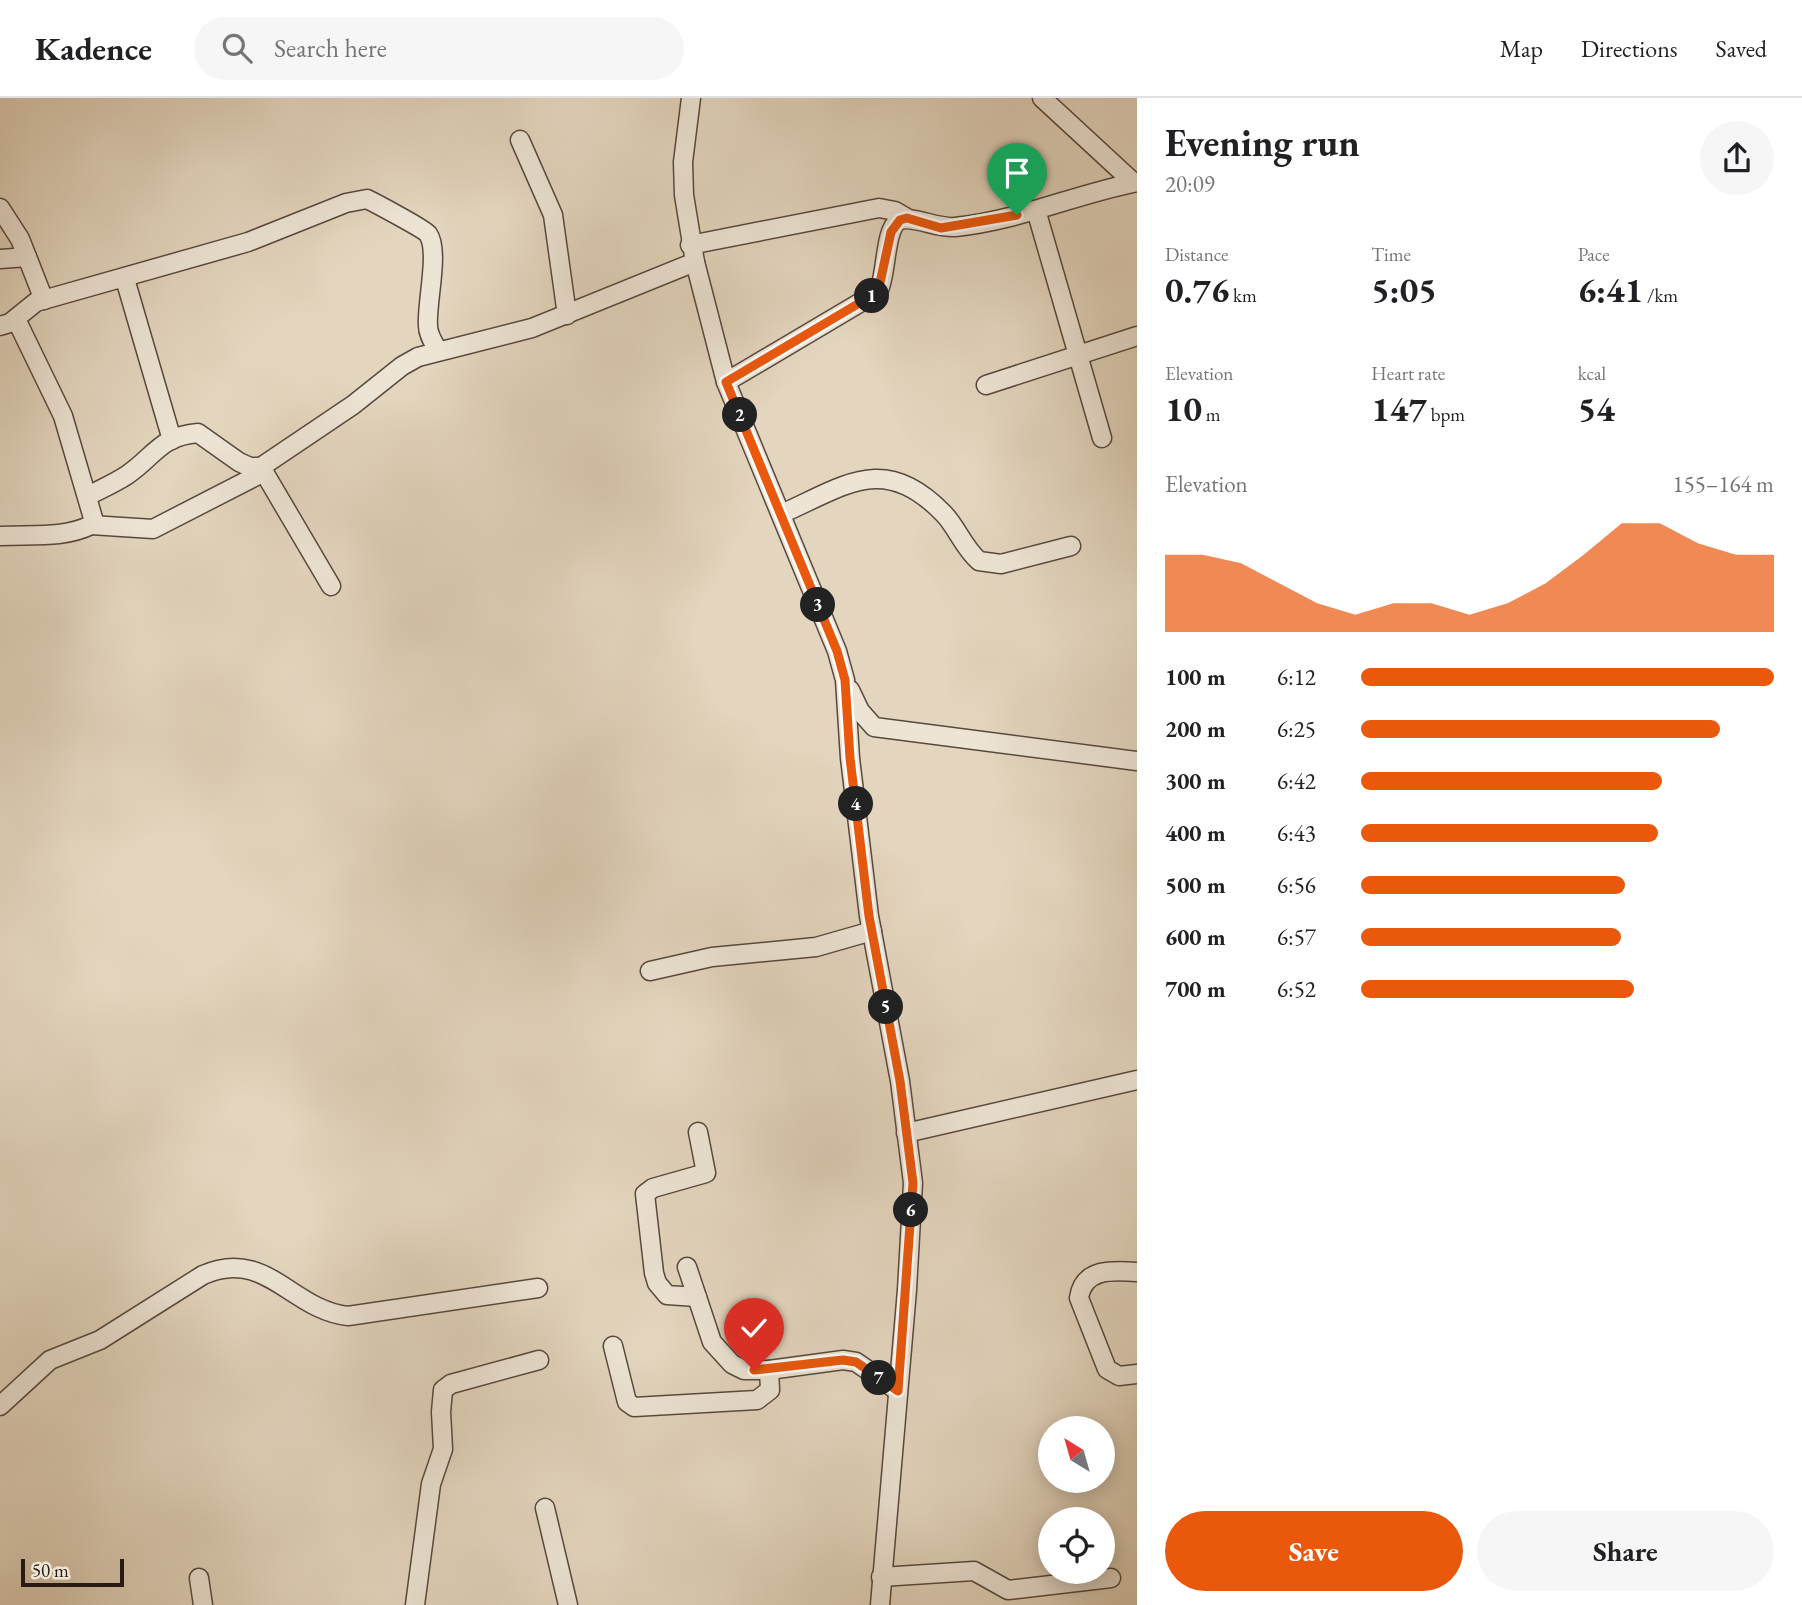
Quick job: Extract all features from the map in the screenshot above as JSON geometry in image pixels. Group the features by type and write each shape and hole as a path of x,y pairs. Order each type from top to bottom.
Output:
{"street":[{"path":"691,98 683,162 693,253 726,382 837,651 845,680 860,711 874,727 1137,761"},
{"path":"1042,98 1135,182"},
{"path":"520,140 553,215 560,317"},
{"path":"0,536 55,535 91,525 153,529 262,469 353,405 402,366 438,351 532,328 693,253 879,208 941,228 983,223 1135,182"},
{"path":"91,525 93,518 88,496 63,416 8,322 30,305 248,242 346,204 367,199 397,218 418,226 430,237 432,253 428,328 438,351"},
{"path":"0,208 20,239 44,300"},
{"path":"1036,209 1102,438"},
{"path":"726,382 878,292 894,225 907,218"},
{"path":"0,259 27,257"},
{"path":"125,279 172,440"},
{"path":"986,385 1137,336"},
{"path":"88,496 127,475 153,450 172,440 198,433 239,462 262,469"},
{"path":"262,469 331,586"},
{"path":"781,514 866,479 888,478 899,481 940,510 979,561 1001,564 1071,546"},
{"path":"845,680 850,758 872,932 900,1081 913,1183 880,1605"},
{"path":"650,971 755,951 816,947 872,932"},
{"path":"906,1133 1137,1080"},
{"path":"697,1297 667,1295 657,1283 645,1194 653,1188 706,1173 698,1132"},
{"path":"0,1406 50,1360 89,1346 203,1275 222,1268 240,1266 265,1274 313,1305 348,1316 538,1289"},
{"path":"687,1267 712,1342 722,1356 744,1370 769,1370 843,1360 856,1362 898,1391"},
{"path":"1137,1272 1111,1270 1094,1275 1080,1288 1079,1298 1107,1369 1119,1376 1137,1374"},
{"path":"613,1346 627,1402 634,1407 757,1400 769,1390 769,1370"},
{"path":"415,1605 431,1484 443,1449 443,1390 451,1384 539,1360"},
{"path":"545,1508 568,1605"},
{"path":"881,1577 974,1571 1007,1590 1059,1584"},
{"path":"199,1578 203,1605"}],"route":[{"path":"754,1370 843,1360 856,1362 898,1391 913,1183 900,1081 869,916 850,758 845,680 837,651 726,382 836,314 878,292 891,232 900,220 907,218 941,228 983,223 1017,215"}]}
